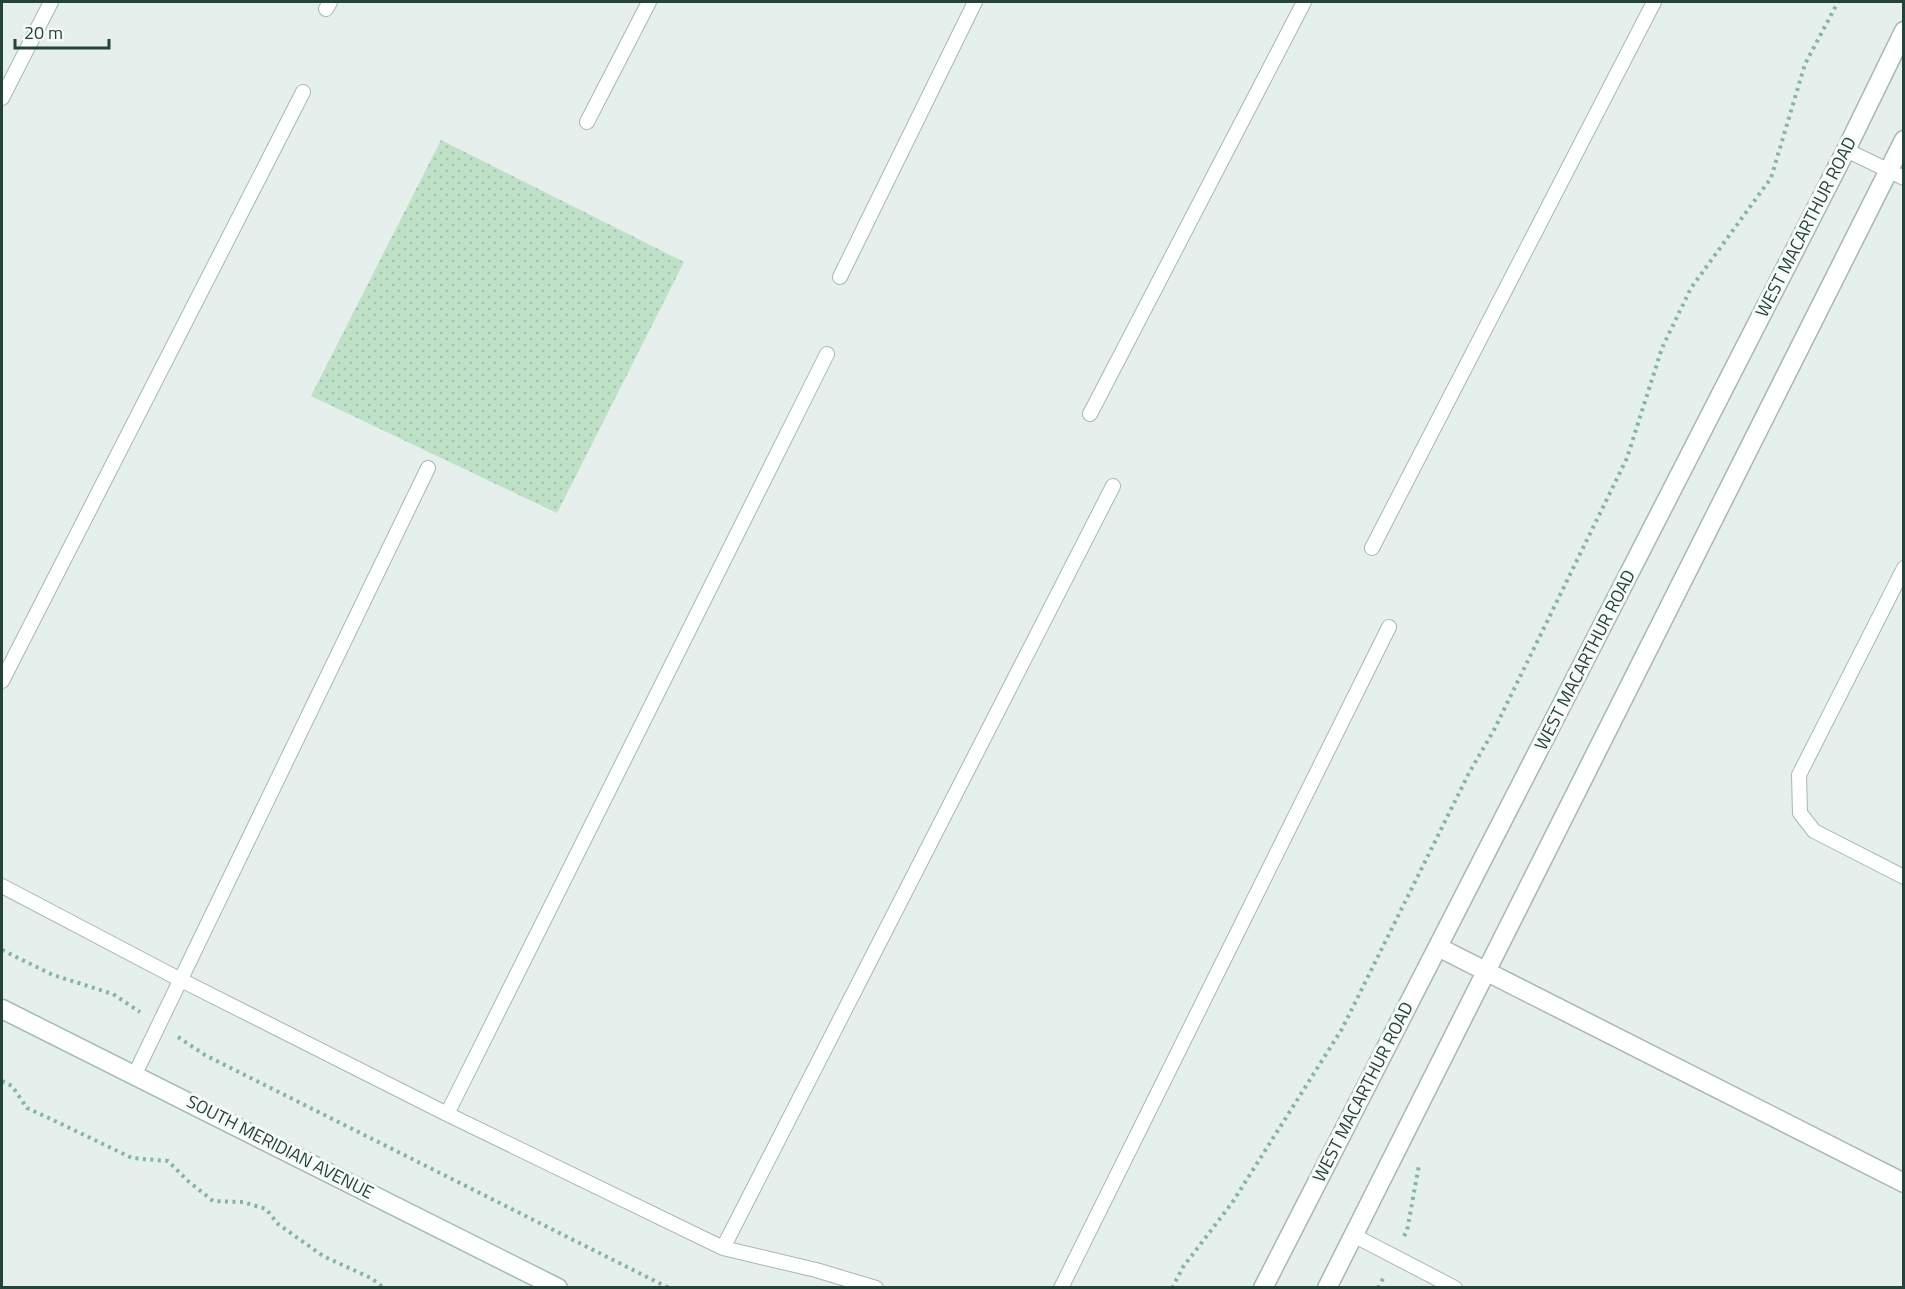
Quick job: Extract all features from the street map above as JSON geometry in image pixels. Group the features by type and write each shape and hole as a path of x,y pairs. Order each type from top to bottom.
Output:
{"street":[{"name":"WEST MACARTHUR ROAD","path":"1263,1287 1846,150 1904,31"},
{"path":"1327,1287 1486,971 1896,174 1904,140"},
{"path":"1438,947 1904,1183"},
{"name":"SOUTH MERIDIAN AVENUE","path":"2,1009 558,1287"}],"lane":[{"path":"2,98 51,2"},
{"path":"587,122 649,2"},
{"path":"840,277 975,2"},
{"path":"1090,414 1304,2"},
{"path":"1372,548 1654,2"},
{"path":"2,681 303,92"},
{"path":"1846,150 1896,174"},
{"path":"447,1114 827,354"},
{"path":"135,1074 428,468"},
{"path":"723,1248 1113,486"},
{"path":"1904,568 1799,775 1800,813 1814,831 1904,877"},
{"path":"1061,1287 1389,627"},
{"path":"2,886 179,979 447,1114 723,1248 876,1287"},
{"path":"1353,1235 1455,1287"}],"path":[{"path":"1172,1287 1183,1267 1232,1203 1342,1029 1469,773 1495,728 1627,458 1662,348 1691,288 1771,178 1805,63 1838,2"},
{"path":"2,950 53,975 113,994 205,1055 669,1287"},
{"path":"2,1081 12,1086 27,1108 132,1158 168,1161 213,1201 243,1202 266,1209 278,1224 322,1256 371,1278 384,1287"}],"green space":[{"path":"441,140 684,262 557,513 311,396"}]}
